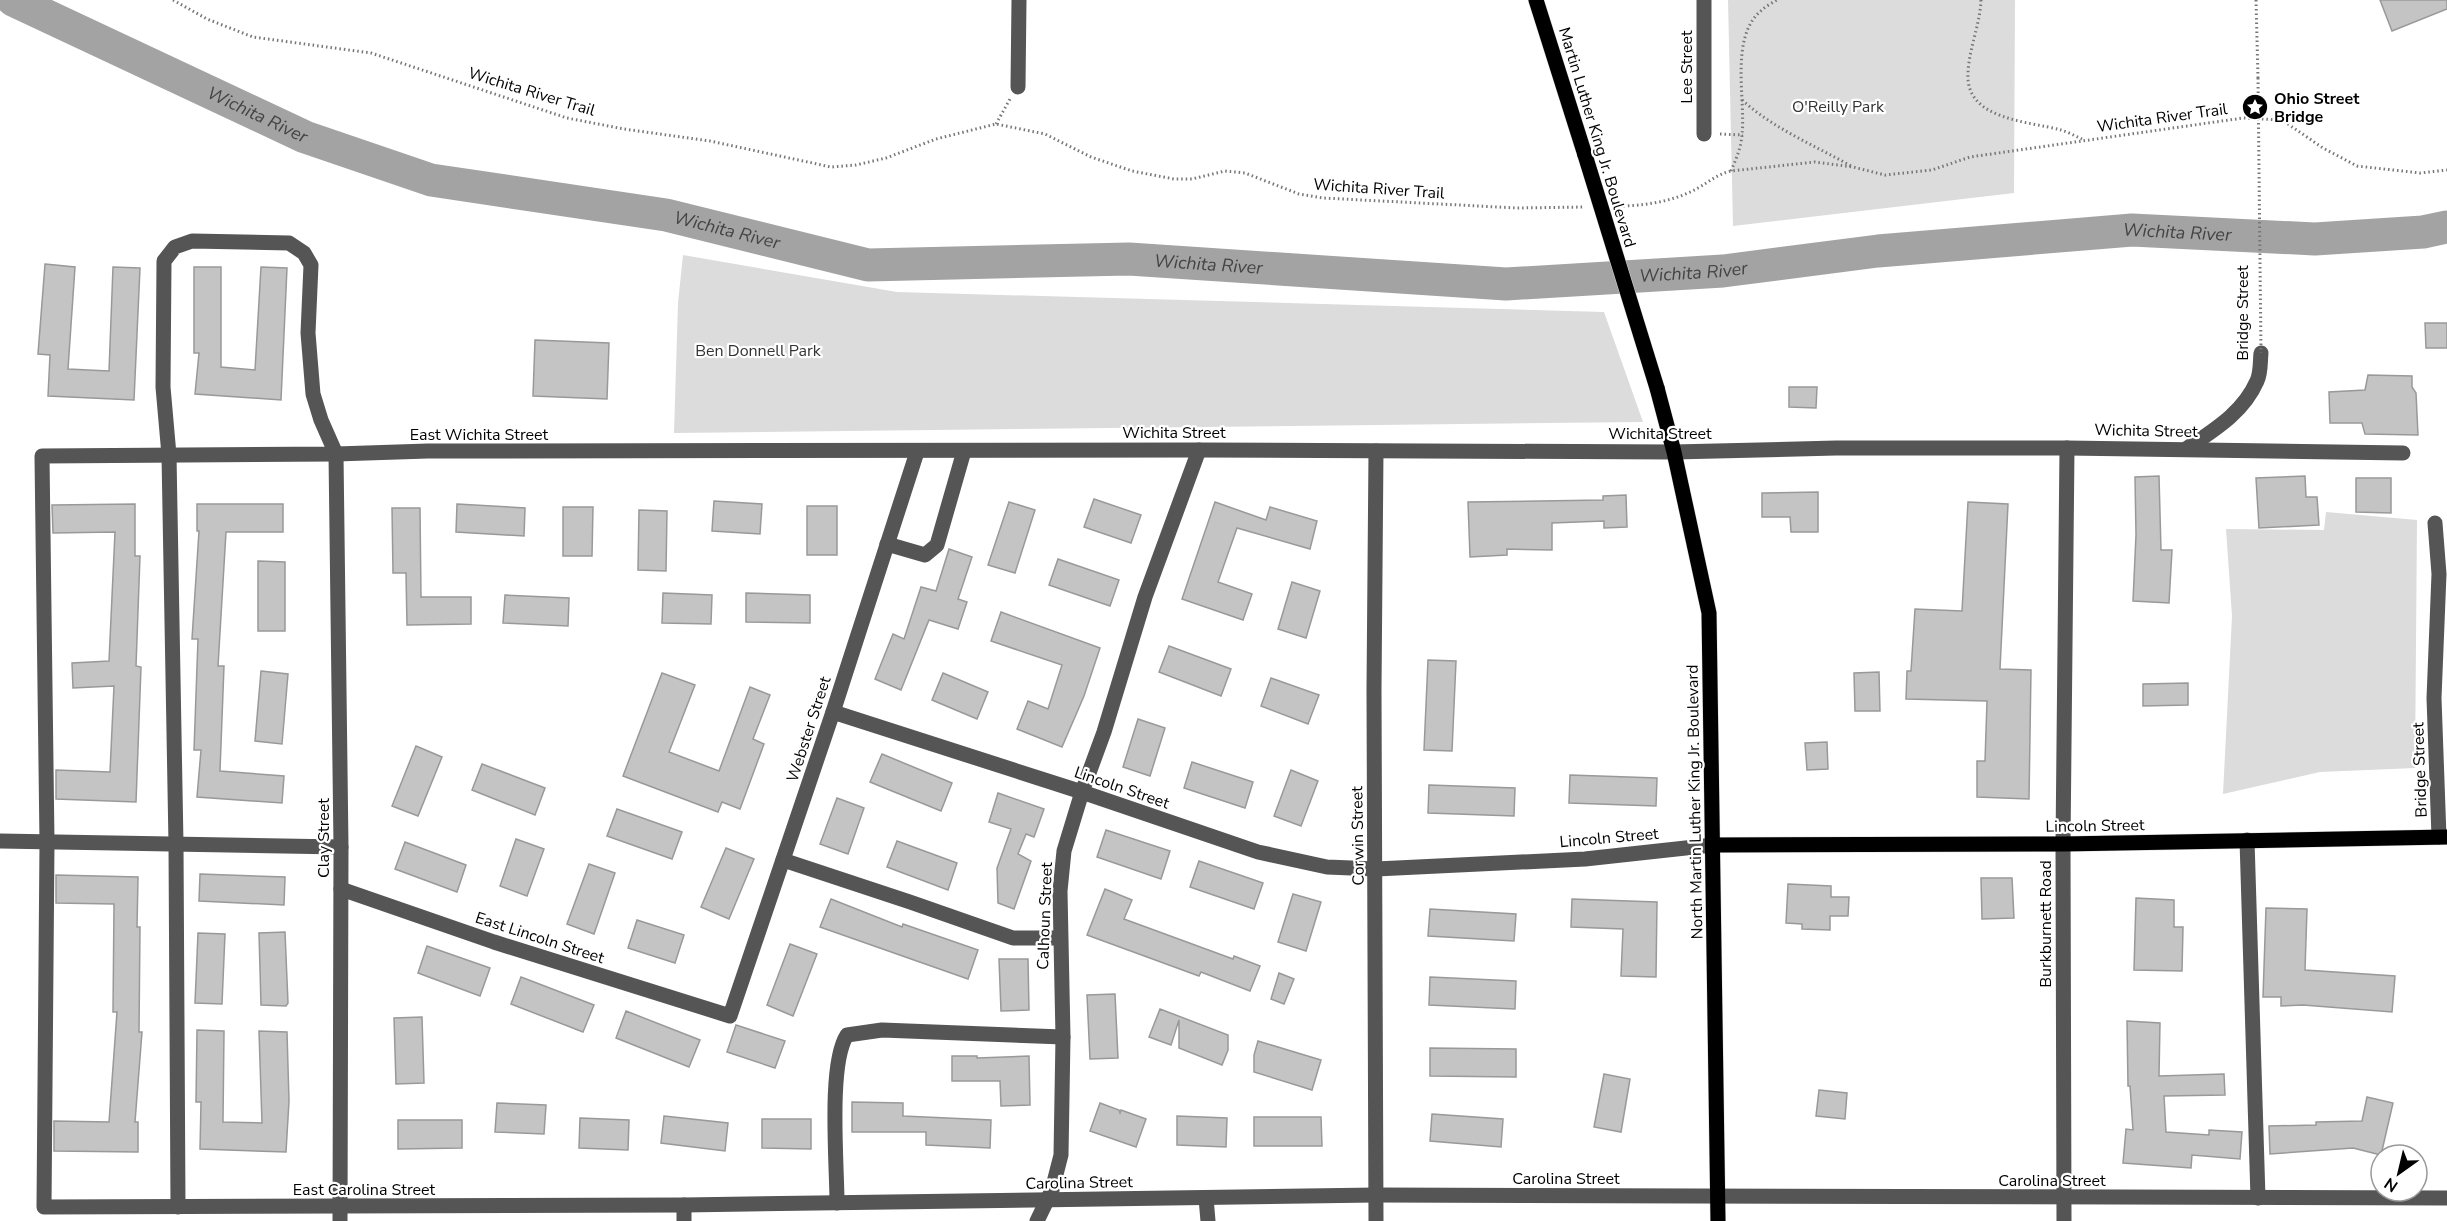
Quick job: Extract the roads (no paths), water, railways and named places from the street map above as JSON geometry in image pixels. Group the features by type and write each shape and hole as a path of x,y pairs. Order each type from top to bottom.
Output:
{"main road":[{"name":"Martin Luther King Jr. Boulevard","path":"1536,0 1657,388"},
{"name":"North Martin Luther King Jr. Boulevard","path":"1657,388 1674,452 1709,613 1718,1221"},
{"name":"Lincoln Street","path":"1713,845 2063,844 2443,837"}],"street":[{"path":"1018,87 1019,0"},
{"name":"Lee Street","path":"1704,0 1704,134"},
{"path":"178,1207 176,844 169,455 163,387 164,261 175,247 192,241 289,243 304,253 311,265 308,333 313,394 321,420 336,454"},
{"name":"Bridge Street","path":"2186,448 2222,425 2244,405 2258,380 2261,353"},
{"name":"Wichita Street","path":"917,452 1199,450 1674,452 1836,448 2186,448 2403,453"},
{"name":"Burkburnett Road","path":"2064,1221 2063,844 2067,448"},
{"name":"Calhoun Street","path":"1037,1221 1045,1200 1052,1190 1061,1155 1062,1038 1059,938 1064,851 1104,732 1145,597 1199,450"},
{"name":"East Wichita Street","path":"47,842 42,456 336,454 428,451 917,452"},
{"name":"Corwin Street","path":"1376,451 1374,690 1376,1221"},
{"name":"Webster Street","path":"730,1016 833,712 917,452"},
{"path":"887,544 925,555 938,545 964,452"},
{"name":"Clay Street","path":"336,454 341,848 340,1214"},
{"name":"Bridge Street","path":"2435,523 2439,574 2434,698 2443,837"},
{"name":"Lincoln Street","path":"833,712 1274,857 1327,867 1376,869 1585,859 1713,845"},
{"path":"2247,840 2258,1198"},
{"path":"0,841 341,848"},
{"name":"East Carolina Street","path":"47,842 44,1207 178,1207 340,1214 684,1205"},
{"path":"783,860 1013,938 1059,938"},
{"name":"East Lincoln Street","path":"341,889 504,945 730,1016"},
{"path":"837,1203 836,1072 841,1044 848,1035 882,1030 1062,1038"},
{"name":"Carolina Street","path":"684,1205 1376,1195 2447,1198"},
{"path":"1206,1198 1208,1221"},
{"path":"684,1205 684,1221"}],"waterway":[{"name":"Wichita River","path":"13,0 305,137 431,180 666,215 868,265 1129,259 1506,284 1723,271 1878,251 2132,230 2315,239 2423,232 2447,227"}],"place":[{"name":"Ohio Street Bridge","path":"2255,107"}],"park label":[{"name":"O'Reilly Park","path":"1838,106"},
{"name":"Ben Donnell Park","path":"758,350"}]}
